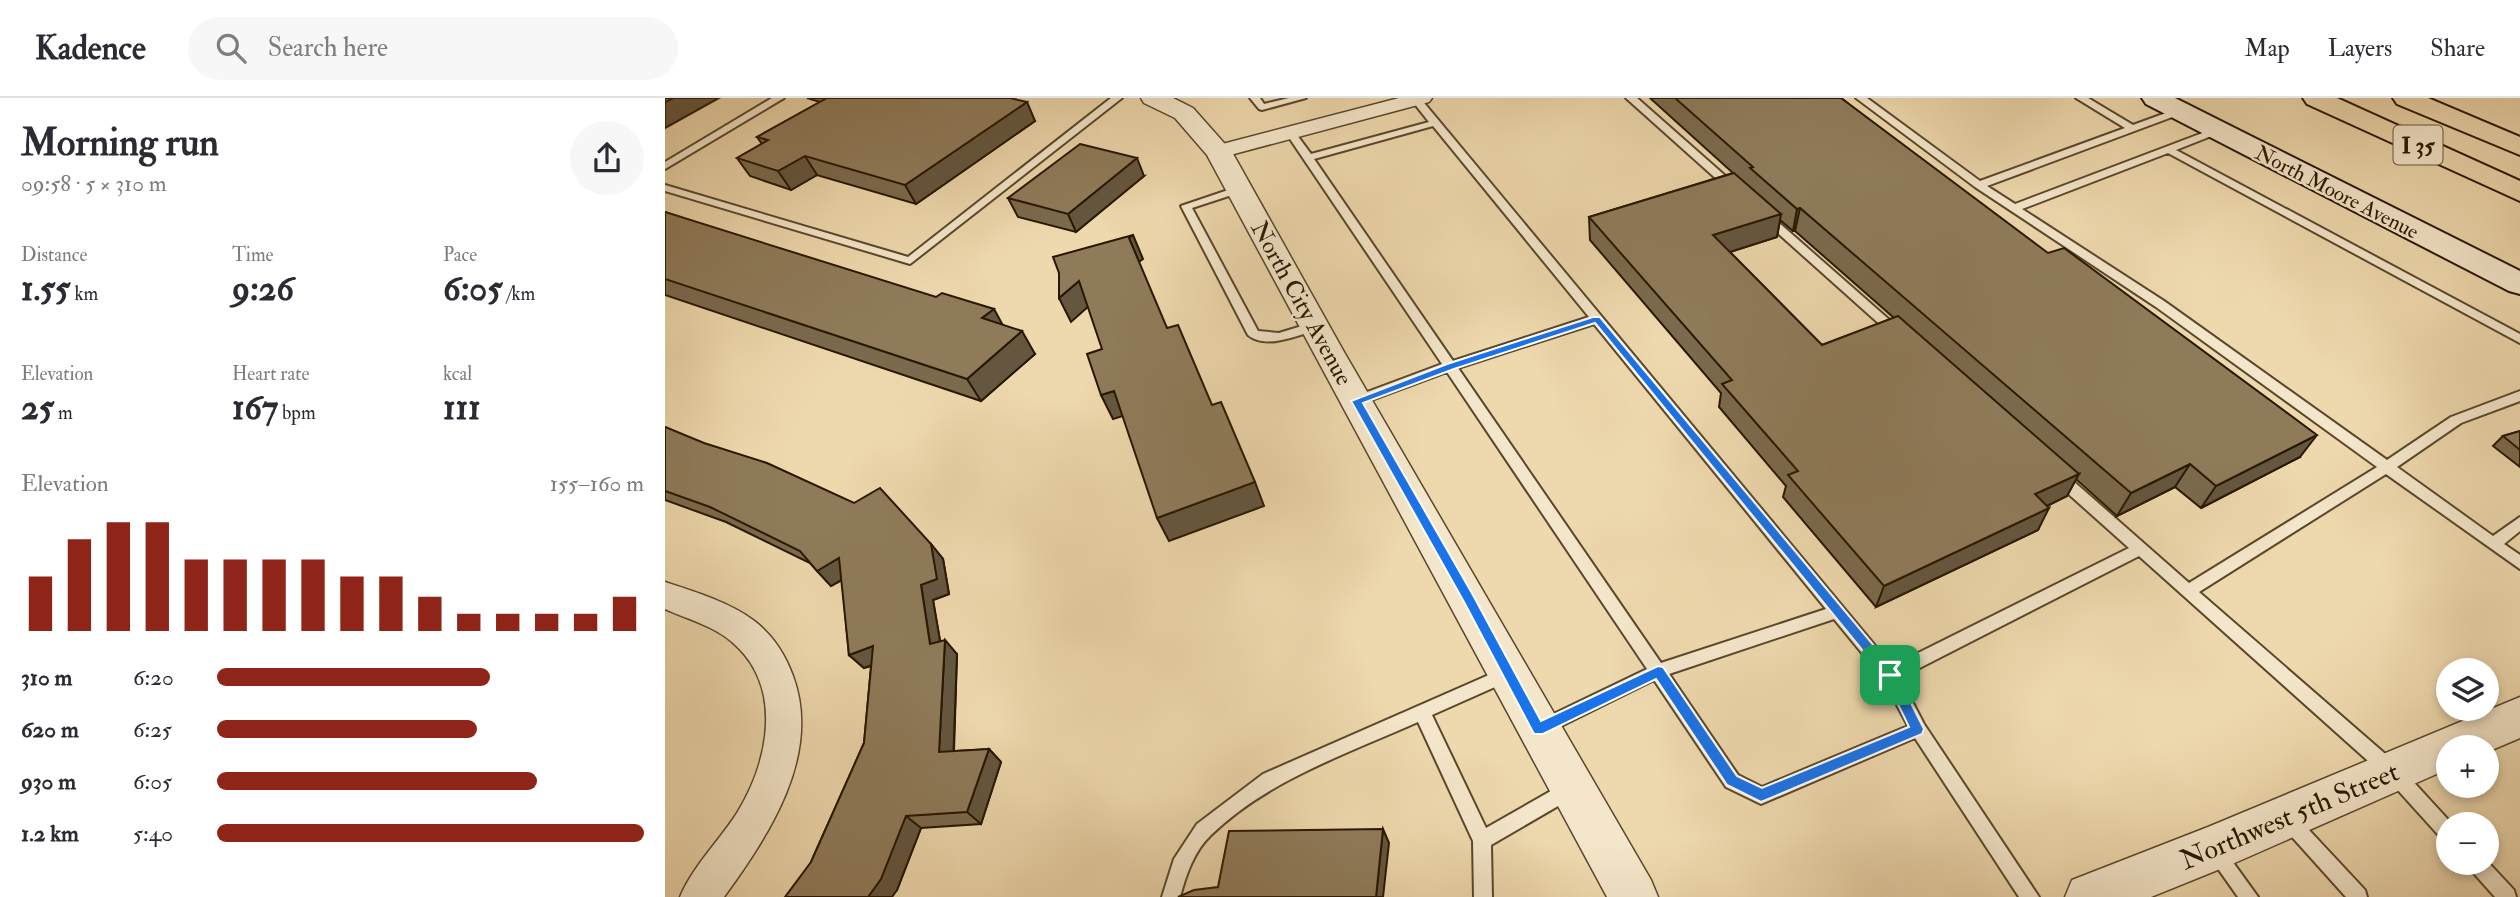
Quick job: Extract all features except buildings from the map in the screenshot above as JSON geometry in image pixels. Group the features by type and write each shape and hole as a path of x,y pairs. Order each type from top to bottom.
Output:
{"highway":[{"name":"I 35","path":"2316,98 2520,192"},
{"name":"I 35","path":"2406,98 2520,147"},
{"path":"2461,98 2520,127"}],"main road":[{"name":"North Moore Avenue","path":"2167,105 2520,284"}],"street":[{"name":"North City Avenue","path":"1153,98 1184,113 1219,152 1635,897"},
{"path":"1219,152 1418,99"},
{"path":"665,595 743,631 773,664 783,693 784,731 777,764 762,804 733,853 700,897"},
{"name":"Northwest 5th Street","path":"2089,897 2213,849 2520,717"}],"lane":[{"path":"665,166 779,98"},
{"path":"665,188 909,261 1117,98"},
{"path":"1255,98 1262,107 1301,98"},
{"path":"1631,98 1912,346"},
{"path":"1861,98 1979,185 2160,304 2520,563"},
{"path":"2081,98 2133,129"},
{"path":"1418,99 1890,675 1917,729 2030,897"},
{"path":"1979,185 2133,129 2167,105"},
{"path":"1308,158 1435,122"},
{"path":"2014,208 2216,131"},
{"path":"1291,132 1732,781 1761,796 1917,729"},
{"path":"2168,149 2520,339"},
{"path":"1240,189 1186,206 1254,335 1279,337 1315,326"},
{"path":"1356,401 1450,366 1597,319"},
{"path":"2188,591 2388,467 2456,420 2520,396"},
{"path":"2047,466 2392,771 2436,820"},
{"path":"2493,544 2520,523"},
{"path":"1890,675 2140,549"},
{"path":"1539,729 1658,671 1838,611"},
{"path":"1171,897 1180,865 1203,830 1269,780 1509,673"},
{"path":"1422,713 1482,840 1483,897"},
{"path":"1482,840 1572,788"},
{"path":"2285,818 2358,897"},
{"path":"2213,849 2249,897"},
{"path":"2485,875 2501,896"}],"route":[{"path":"1597,319 1890,675 1917,729 1761,796 1732,781 1658,671 1539,729 1469,599 1356,401 1450,366 1597,319"}]}
